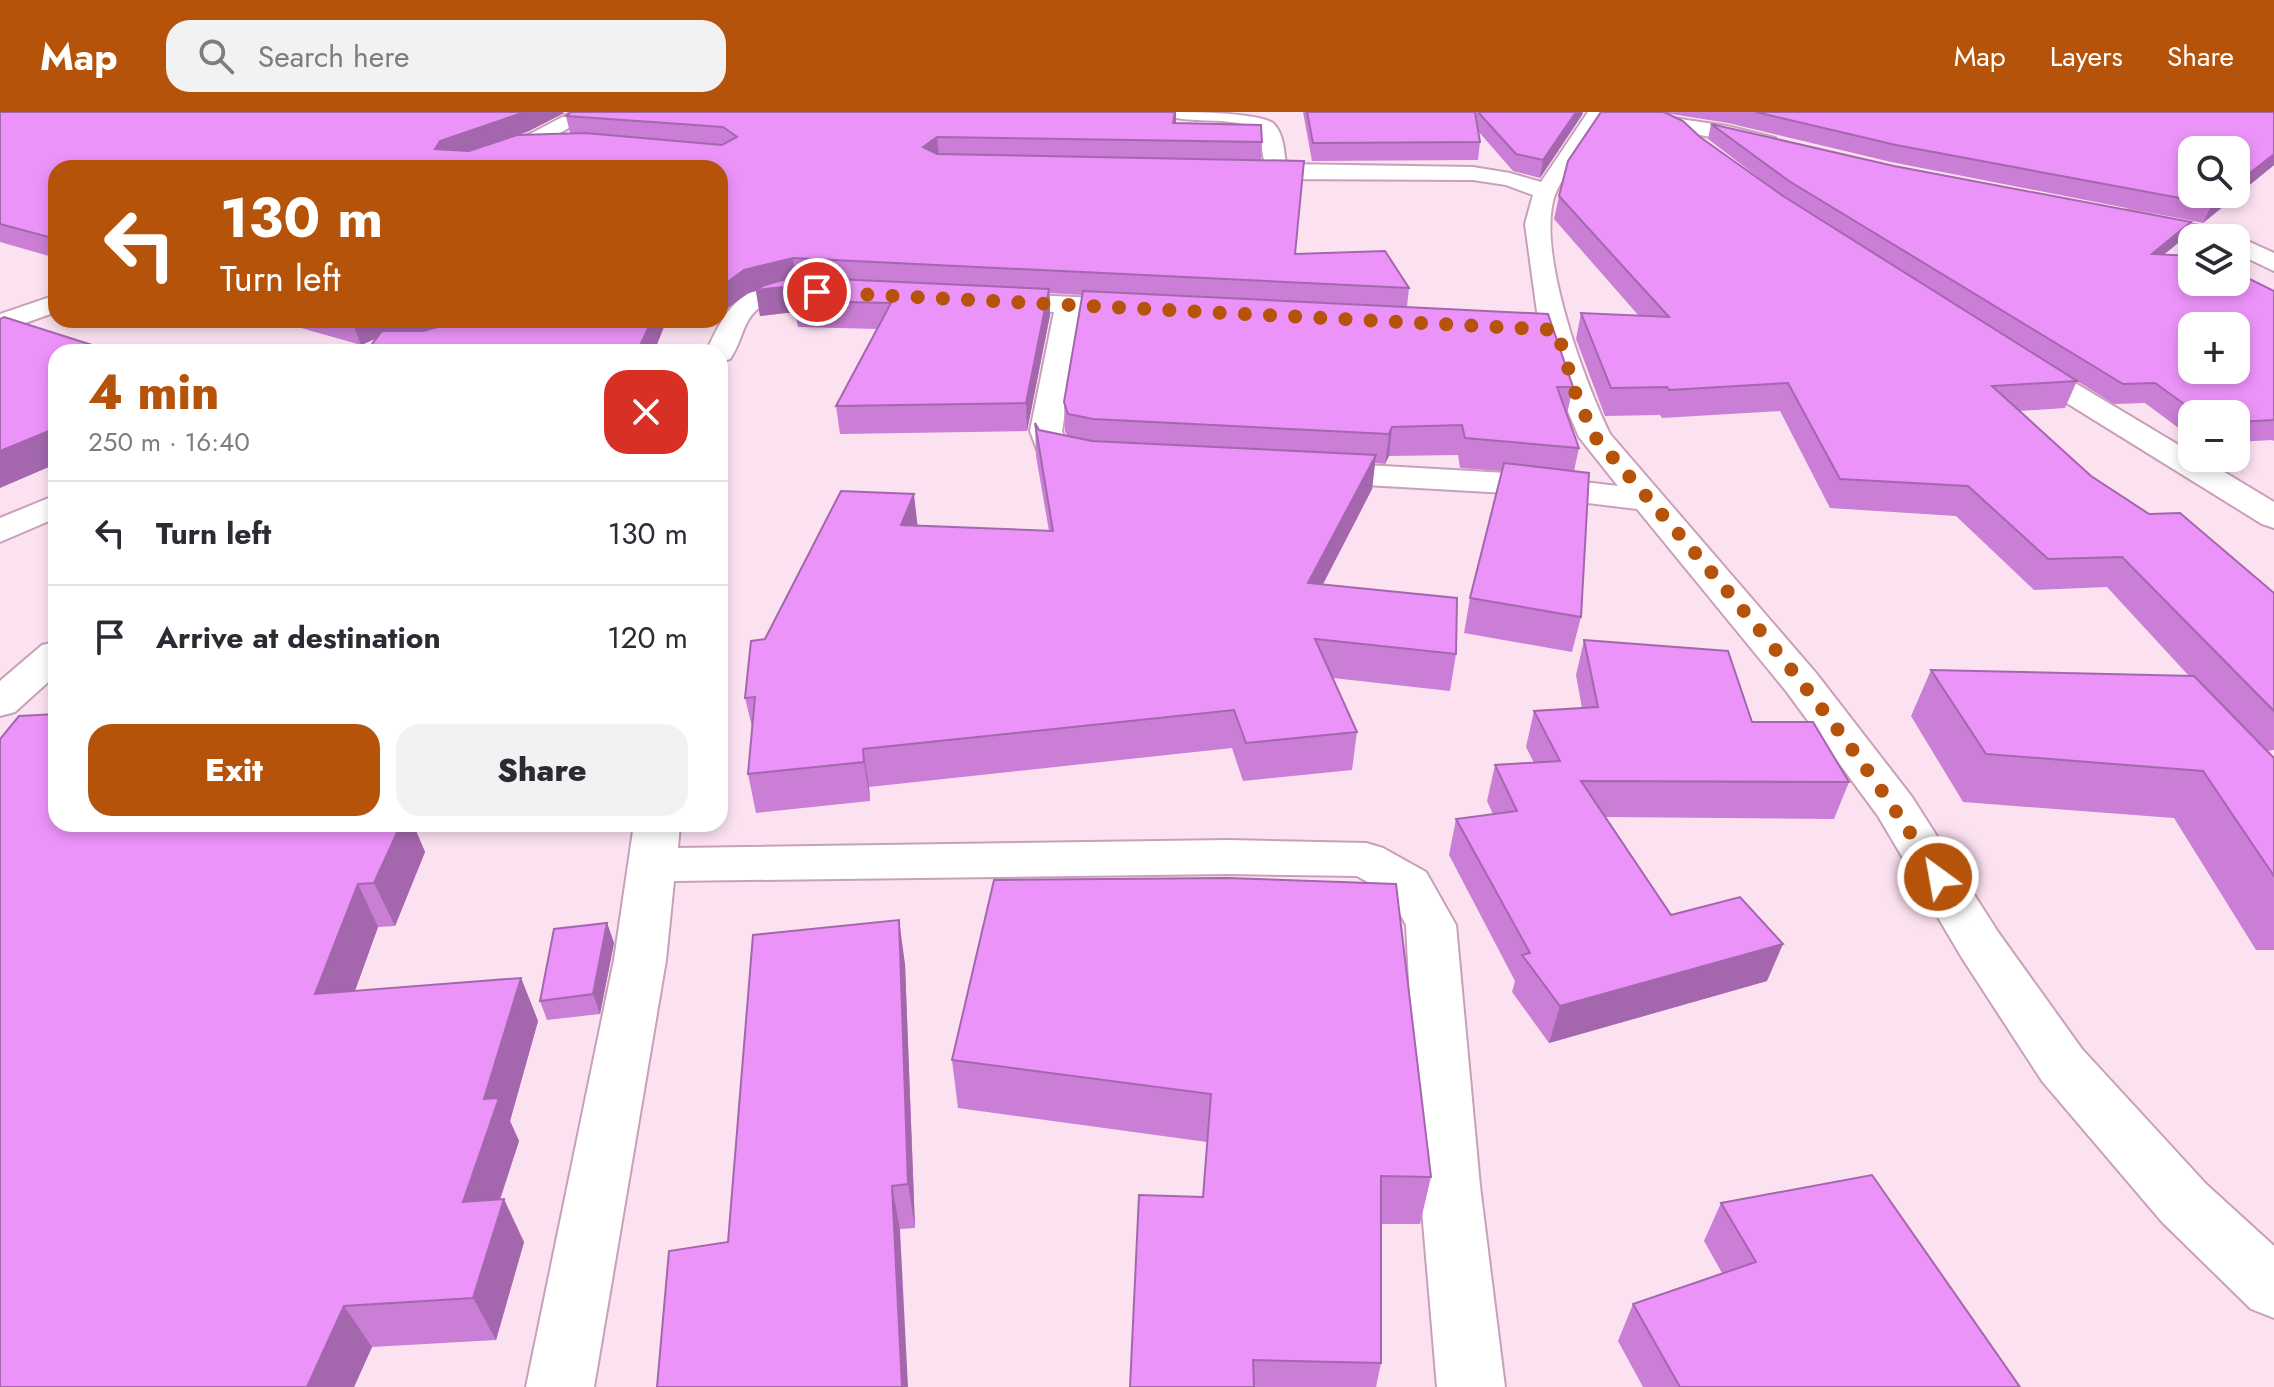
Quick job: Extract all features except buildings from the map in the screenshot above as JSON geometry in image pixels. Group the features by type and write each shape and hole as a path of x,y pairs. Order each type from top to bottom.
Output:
{"street":[{"path":"477,160 587,112"},
{"path":"1173,112 1263,117 1276,170"},
{"path":"1624,115 1727,132 1794,149"},
{"path":"1624,115 1687,135 1704,152"},
{"path":"1624,115 1545,192 1537,224 1541,329 1595,437 1801,682 1896,808 1980,945 2062,1065 2184,1203 2274,1288"},
{"path":"1727,132 1763,117"},
{"path":"517,145 575,143"},
{"path":"1219,171 1482,174 1525,182 1545,192"},
{"path":"2104,213 2178,227"},
{"path":"2250,250 2274,263"},
{"path":"724,344 740,310 759,297 797,291 837,293"},
{"path":"970,300 1163,310"},
{"path":"1069,304 1046,431 1049,442 1053,453 1124,463"},
{"path":"0,324 48,306"},
{"path":"2000,349 2067,393 2274,517"},
{"path":"1280,470 1506,483 1649,500"},
{"path":"0,531 48,509"},
{"path":"0,703 48,661"},
{"path":"560,1387 640,960 655,844 1366,860 1409,884 1431,925 1450,1186 1471,1387"}],"route":[{"path":"817,292 1557,330 1576,395 1595,437 1801,682 1896,808 1938,877"}]}
